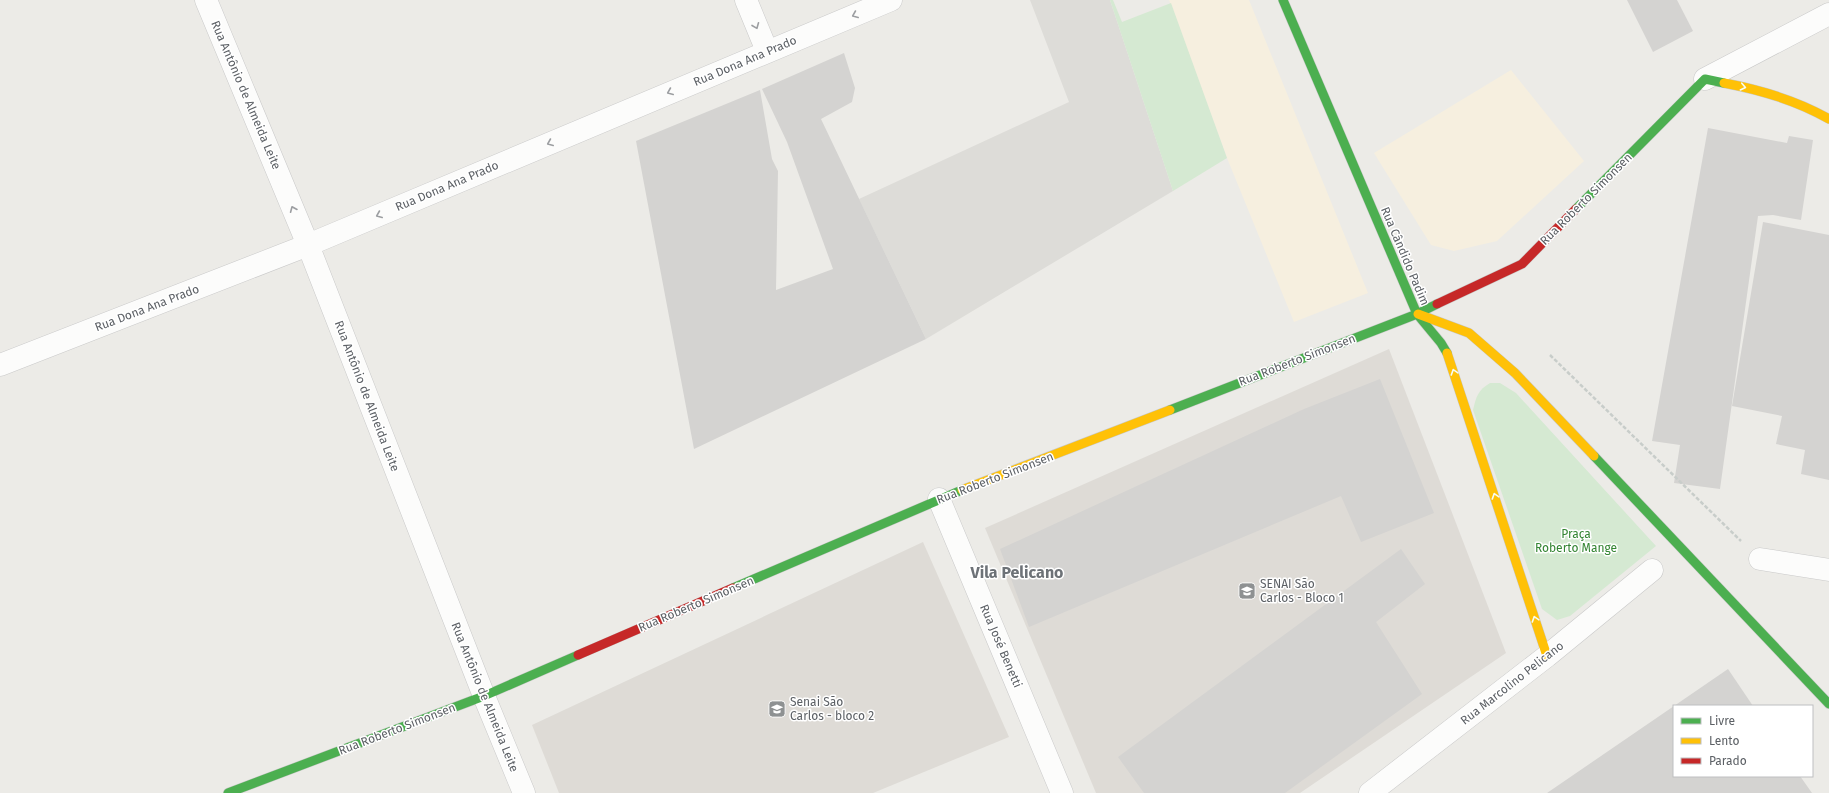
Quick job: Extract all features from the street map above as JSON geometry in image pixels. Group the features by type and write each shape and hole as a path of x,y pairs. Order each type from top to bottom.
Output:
{"street":[{"name":"Rua Antônio de Almeida Leite","path":"206,0 308,245 484,696 524,793"},
{"path":"746,0 767,52"},
{"name":"Rua Dona Ana Prado","path":"0,365 308,245 891,0"},
{"name":"Rua Cândido Padim","path":"1283,0 1417,314 1441,343 1450,358 1547,656"},
{"name":"Rua Roberto Simonsen","path":"228,793 484,696 939,499 1417,314 1522,264 1705,79 1829,14"},
{"path":"1705,79 1774,94 1811,107 1829,119"},
{"path":"1417,314 1469,333 1515,373 1829,704"},
{"name":"Rua José Benetti","path":"939,499 1062,793"},
{"path":"1760,559 1829,570"},
{"name":"Rua Marcolino Pelicano","path":"1370,793 1547,656 1652,570"}],"path":[{"path":"1550,355 1760,559"}],"shaded area":[{"path":"1030,0 1110,0 1173,191 926,339 859,199 1069,102"},
{"path":"1169,0 1249,0 1368,293 1294,322 1227,158"},
{"path":"1511,70 1584,161 1497,241 1454,251 1431,245 1374,153"},
{"name":"SENAI São Carlos - Bloco 1","path":"1389,349 1506,653 1300,793 1096,793 985,528"},
{"path":"923,542 1009,737 873,793 559,793 532,725"}],"green space":[{"path":"1110,0 1113,0 1122,22 1171,3 1227,158 1173,191"},
{"name":"Praça Roberto Mange","path":"1490,383 1500,383 1516,393 1656,546 1570,616 1557,620 1542,609 1473,410 1478,394"}],"building":[{"path":"1627,0 1677,0 1693,31 1653,52"},
{"path":"844,53 855,88 852,102 821,119 926,339 694,449 636,141 760,90 772,159 778,171 776,290 833,269 787,142 762,89"},
{"path":"1708,128 1787,143 1789,136 1813,140 1801,220 1773,215 1758,216 1720,489 1674,483 1680,445 1652,441"},
{"path":"1763,222 1829,235 1829,480 1801,474 1805,450 1776,444 1782,416 1732,406"},
{"path":"1380,379 1434,513 1361,542 1341,496 1029,627 1000,549 1304,409"},
{"path":"1401,549 1425,584 1376,622 1422,694 1285,793 1144,793 1118,757"},
{"path":"1728,669 1752,705 1675,705"},
{"path":"1673,707 1673,777 1801,777 1812,793 1547,793"}],"traffic: fast":[{"path":"1283,0 1417,314 1441,343 1447,353"},
{"path":"1576,209 1705,79 1724,83"},
{"path":"1170,410 1417,314 1437,304"},
{"path":"1594,456 1829,704"},
{"path":"733,588 962,490"},
{"path":"228,793 484,696 578,655"}],"traffic: slow":[{"path":"1724,83 1778,96 1804,106 1829,119"},
{"path":"1418,314 1469,333 1515,373 1594,456"},
{"path":"1447,353 1547,656"},
{"path":"962,490 1170,410"}],"traffic: jam":[{"path":"1437,304 1522,264 1576,209"},
{"path":"578,655 733,588"}],"place":[{"name":"SENAI São Carlos - Bloco 1","path":"1247,591"},
{"name":"Senai São Carlos - bloco 2","path":"777,709"}],"district":[{"name":"Vila Pelicano","path":"1017,572"}]}
